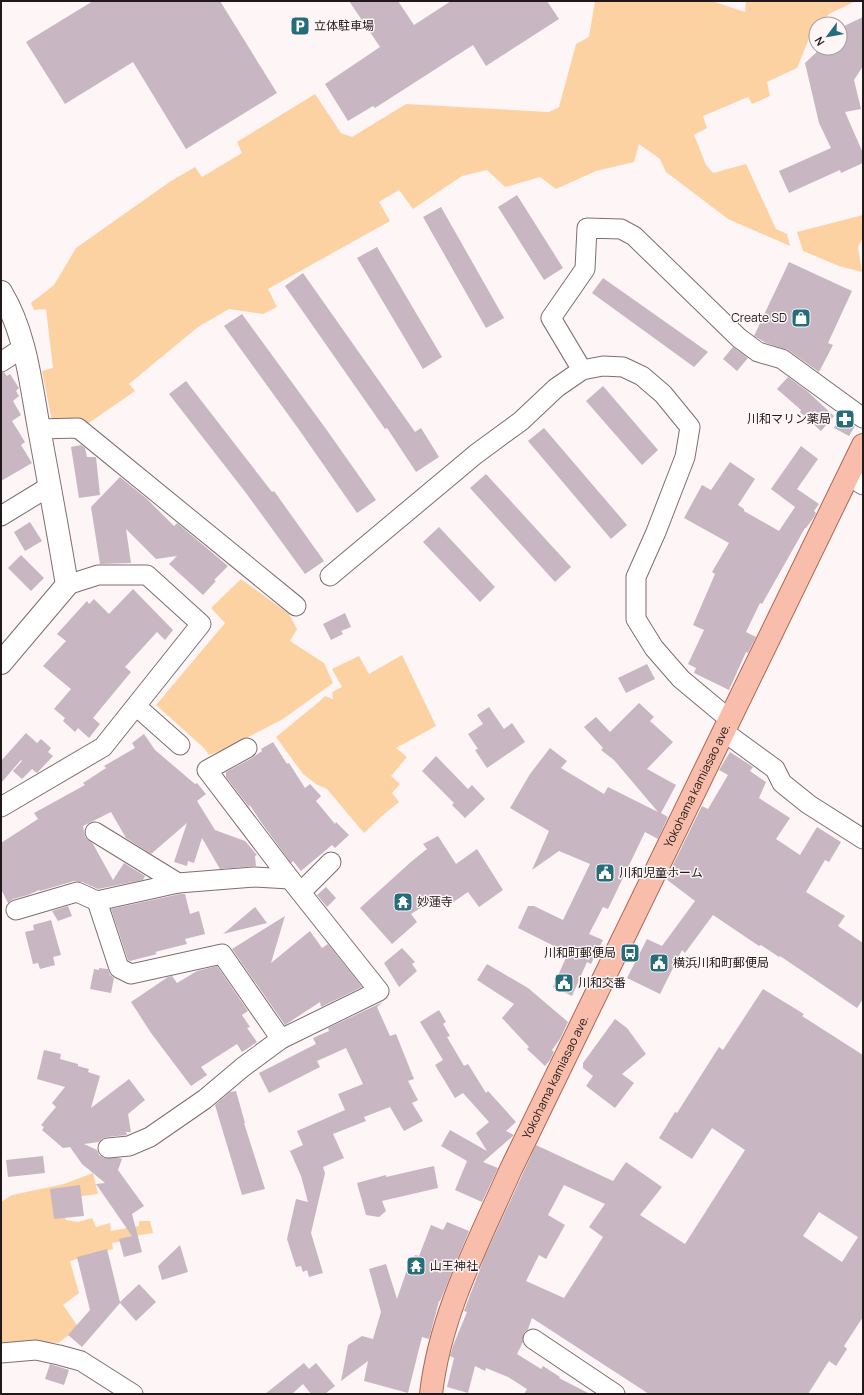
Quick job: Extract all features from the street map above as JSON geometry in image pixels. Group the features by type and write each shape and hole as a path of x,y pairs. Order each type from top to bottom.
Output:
{"main road":[{"name":"Yokohama kamiasao ave.","path":"431,1394 440,1342 459,1285 514,1162 726,725 856,480 863,446"}],"street":[{"path":"582,370 551,318 586,269 587,228 621,229 634,236 656,256 739,338 758,352 782,359 863,418"},
{"path":"1,292 8,303 24,347 67,585"},
{"path":"1,362 24,347"},
{"path":"330,576 476,454 520,421 556,388 582,370 603,366 624,367 642,376 663,394 690,427 686,457 636,577 636,619 654,648 681,679 726,725 775,769 782,783 808,804 863,839"},
{"path":"40,429 78,428 296,606"},
{"path":"1,516 50,486"},
{"path":"1,663 67,585 98,575 147,575 201,624 103,747 1,807"},
{"path":"136,706 180,745"},
{"path":"108,1148 129,1146 150,1137 205,1099 243,1067 281,1039 379,991 295,886 207,770 247,748"},
{"path":"95,832 178,883"},
{"path":"16,910 77,892 97,901 178,883 254,878 295,886 331,862"},
{"path":"97,901 119,968 131,974 222,954 281,1039"},
{"path":"533,1339 615,1394"},
{"path":"1,1353 36,1350 81,1362 133,1394"}],"shaded area":[{"path":"595,1 712,1 745,12 746,1 856,1 827,16 808,16 808,41 797,68 767,82 770,96 752,104 748,97 703,116 707,128 694,135 706,165 713,173 746,164 776,229 787,234 790,246 728,219 666,172 660,159 639,144 634,162 596,171 556,189 540,177 505,187 487,170 462,176 413,209 399,190 379,202 390,221 268,289 277,307 263,314 229,309 198,327 129,384 135,391 86,425 78,418 52,421 42,371 53,368 46,309 34,310 31,303 54,285 76,248 171,181 195,167 202,177 242,153 237,142 315,94 341,133 352,137 406,104 549,112 559,107 576,44 589,37"},
{"path":"863,215 863,238 858,247 862,272 839,266 803,251 797,232"},
{"path":"241,579 289,614 297,629 290,641 324,663 333,683 283,719 225,749 209,755 204,748 156,705 225,623 211,608"},
{"path":"402,655 436,726 396,748 407,757 391,776 400,784 392,793 399,802 364,833 327,789 316,784 303,774 276,737 325,696 333,699 332,692 342,687 332,669 359,656 369,674"},
{"path":"93,1173 98,1194 75,1197 59,1202 66,1220 78,1222 92,1218 96,1227 110,1223 111,1231 139,1226 139,1221 150,1221 153,1233 128,1237 129,1240 112,1243 113,1249 70,1261 79,1293 63,1305 79,1328 58,1343 41,1342 1,1346 1,1202 12,1195 64,1184"}],"building":[{"path":"93,1 220,1 277,93 186,149 133,62 65,104 26,42"},
{"path":"349,1 398,1 414,25 451,1 547,1 559,19 486,66 473,45 375,108 373,106 348,121 325,84 380,47"},
{"path":"863,17 863,66 854,80 861,109 845,112 863,153 863,163 841,173 840,170 789,193 779,171 831,148 819,123 805,63 812,56 848,56 848,24"},
{"path":"517,195 563,268 544,280 498,207"},
{"path":"441,207 504,318 486,328 423,217"},
{"path":"377,247 442,357 423,369 357,258"},
{"name":"Create SD","path":"789,262 852,291 828,343 833,345 819,372 788,350 766,343 754,336"},
{"path":"303,273 415,432 421,428 439,457 416,472 387,428 385,429 285,286"},
{"path":"603,278 708,352 694,367 592,293"},
{"path":"242,314 376,500 357,513 224,326"},
{"path":"733,347 748,358 737,371 723,359"},
{"path":"4,372 7,376 10,374 19,388 16,391 19,396 13,401 21,415 12,421 25,442 21,445 32,463 1,481 1,373"},
{"path":"788,377 807,391 834,416 821,431 800,412 801,410 777,389"},
{"path":"186,381 272,492 274,491 324,561 305,574 246,493 169,394"},
{"path":"603,386 658,450 642,465 586,401"},
{"path":"841,416 855,426 849,436 834,428"},
{"path":"544,428 627,525 611,539 528,441"},
{"path":"81,445 85,448 87,457 96,457 100,495 79,498 71,447"},
{"path":"801,446 818,459 797,489 819,504 814,511 816,513 814,517 805,528 762,604 760,603 746,632 756,637 748,653 746,652 729,690 694,673 696,668 688,664 704,630 693,625 715,574 712,572 729,543 684,518 702,485 711,490 730,462 755,479 738,505 744,509 744,511 779,531 795,507 771,489"},
{"path":"486,474 571,567 555,582 470,488"},
{"path":"120,477 147,499 174,526 177,523 228,566 214,580 216,581 203,595 169,564 177,556 156,559 126,529 131,563 100,564 91,507"},
{"path":"30,522 42,541 25,551 14,532"},
{"path":"439,527 495,587 480,602 423,542"},
{"path":"21,555 44,578 31,591 8,568"},
{"path":"133,589 173,630 165,640 157,632 125,667 131,672 93,718 100,724 89,738 78,728 75,732 63,721 65,718 54,709 71,689 43,666 66,641 57,634 87,601 89,604 94,599 109,614"},
{"path":"345,613 351,627 341,631 343,634 331,640 323,624"},
{"path":"647,664 655,679 626,693 618,678"},
{"path":"639,703 654,717 650,721 673,742 647,769 676,785 661,813 668,817 658,839 645,832 608,909 603,907 589,934 603,940 591,964 587,962 572,996 553,987 568,953 518,928 528,906 534,906 563,920 590,864 559,851 532,870 549,831 510,808 530,774 550,748 567,761 561,768 604,794 608,787 658,812 614,760 601,750 603,748 584,727 596,717 610,732"},
{"path":"489,707 504,729 512,723 525,742 487,768 475,750 478,749 468,734 483,724 477,715"},
{"path":"26,733 37,743 41,739 51,748 48,752 53,756 37,773 32,769 22,779 13,771 22,761 21,760 1,783 1,761"},
{"path":"144,734 155,750 195,784 197,783 206,794 197,801 215,830 245,841 257,855 255,856 256,866 220,869 202,838 194,863 188,861 187,866 174,862 187,823 151,854 126,838 111,812 83,826 85,837 93,844 113,880 124,863 145,876 143,880 98,889 82,882 74,881 40,891 39,890 13,899 8,903 1,889 1,843 38,819 34,813 85,785 83,783 106,768 104,766 135,748 132,743"},
{"path":"273,742 305,788 310,784 321,796 316,801 335,824 336,822 349,835 335,848 332,845 301,871 293,861 291,863 249,804 250,808 226,777 226,772 252,758 262,751 261,749"},
{"path":"730,752 753,767 750,771 766,782 759,798 790,818 776,839 800,855 817,827 841,842 829,862 825,860 806,892 845,916 838,926 863,943 863,999 857,1008 780,956 779,957 761,945 759,946 713,915 685,953 682,950 660,994 627,978 647,939 662,946 695,901 666,879 702,806 708,809 728,775 719,770"},
{"path":"436,756 468,789 472,785 485,799 465,818 452,805 454,803 422,771"},
{"path":"438,836 456,864 477,849 503,890 479,907 468,892 449,905 441,895 411,914 417,922 392,944 360,908 427,849 423,844"},
{"path":"326,887 336,898 327,907 317,895"},
{"path":"185,894 190,914 199,911 205,934 185,939 187,944 155,952 157,954 130,961 128,960 111,909"},
{"path":"68,906 72,916 58,921 52,911"},
{"path":"255,907 267,923 223,934"},
{"path":"285,916 271,963 310,931 322,948 328,944 362,987 321,1007 320,1002 285,1025 232,949"},
{"path":"51,920 61,955 53,957 55,965 40,969 38,963 33,964 25,932 34,930 33,925"},
{"path":"402,948 415,962 412,964 417,971 399,987 384,963"},
{"path":"487,964 528,988 568,1022 560,1039 552,1050 554,1052 550,1060 545,1066 527,1049 529,1047 502,1018 514,1004 477,980"},
{"path":"217,966 248,1011 242,1015 250,1027 247,1028 257,1042 242,1052 237,1044 201,1067 207,1075 191,1086 151,1033 131,1002 168,977 172,976 177,983 197,971"},
{"path":"99,968 108,969 110,975 114,978 111,993 90,989 94,969 99,970"},
{"path":"763,989 804,1014 802,1016 863,1055 863,1317 844,1346 847,1349 836,1366 829,1361 808,1394 649,1394 532,1318 528,1329 524,1333 523,1342 517,1354 541,1369 543,1366 560,1377 559,1378 590,1394 524,1394 527,1389 508,1377 486,1368 485,1371 475,1366 468,1393 447,1387 454,1358 450,1356 467,1312 464,1311 485,1256 536,1145 613,1181 626,1162 662,1187 640,1215 685,1244 745,1150 712,1128 692,1159 659,1138 675,1112 677,1113 719,1047 723,1050","holes":["564,1185 605,1204 589,1227 603,1237 564,1298 526,1281 539,1255 546,1259 565,1225 548,1215","819,1212 858,1237 842,1262 803,1236"]},
{"path":"383,1002 377,1007 390,1036 396,1034 414,1079 408,1081 418,1100 412,1103 423,1121 404,1131 390,1107 364,1117 366,1121 333,1134 344,1158 323,1167 325,1173 311,1233 323,1273 309,1277 307,1270 303,1272 301,1266 296,1267 287,1239 296,1199 308,1202 301,1176 290,1151 303,1145 297,1131 345,1110 338,1094 363,1084 346,1048 317,1061 320,1067 269,1093 259,1073 316,1044 313,1038 329,1031 328,1028"},
{"path":"439,1010 446,1022 443,1024 450,1036 447,1037 464,1066 468,1064 486,1093 488,1091 516,1122 506,1131 514,1135 483,1162 498,1168 482,1202 455,1190 467,1161 441,1146 450,1130 487,1151 476,1133 489,1122 463,1093 455,1098 435,1065 443,1060 420,1022"},
{"path":"615,1019 627,1028 646,1054 622,1074 634,1083 615,1108 586,1086 593,1076 583,1068 583,1063"},
{"path":"44,1050 61,1054 60,1059 78,1064 78,1066 89,1069 88,1072 100,1076 91,1108 129,1079 145,1100 128,1114 131,1132 126,1132 127,1135 107,1137 99,1142 84,1144 97,1150 99,1155 104,1158 122,1159 118,1170 144,1206 132,1214 142,1252 124,1257 119,1239 132,1236 96,1184 105,1183 82,1164 70,1147 63,1148 42,1130 44,1127 41,1125 56,1107 52,1103 65,1087 37,1079"},
{"path":"236,1091 244,1123 265,1189 242,1195 215,1105 230,1092"},
{"path":"43,1156 45,1173 8,1177 6,1160"},
{"path":"434,1166 438,1188 382,1201 386,1211 379,1217 366,1215 357,1183 386,1175 386,1177"},
{"path":"80,1185 84,1216 54,1219 50,1189"},
{"path":"447,1222 469,1231 439,1301 429,1339 422,1337 408,1393 364,1381 368,1361 341,1381 348,1345 362,1336 373,1339 381,1312 369,1269 386,1264 397,1299 410,1261 413,1262 415,1255 419,1256 431,1225 443,1230"},
{"path":"180,1245 188,1272 162,1280 158,1266"},
{"path":"107,1249 120,1302 139,1284 156,1302 136,1321 120,1303 82,1347 68,1335 90,1310 77,1257"},
{"path":"304,1363 309,1369 316,1363 335,1386 325,1394 311,1394 303,1384 292,1394 265,1394"},
{"path":"50,1364 69,1370 64,1385 45,1379"}],"place":[{"name":"立体駐車場","path":"300,26"},
{"name":"Create SD","path":"801,318"},
{"name":"川和マリン薬局","path":"845,419"},
{"name":"川和児童ホーム","path":"605,873"},
{"name":"妙蓮寺","path":"403,902"},
{"name":"川和町郵便局","path":"630,953"},
{"name":"横浜川和町郵便局","path":"659,963"},
{"name":"川和交番","path":"564,983"},
{"name":"山王神社","path":"416,1266"}]}
